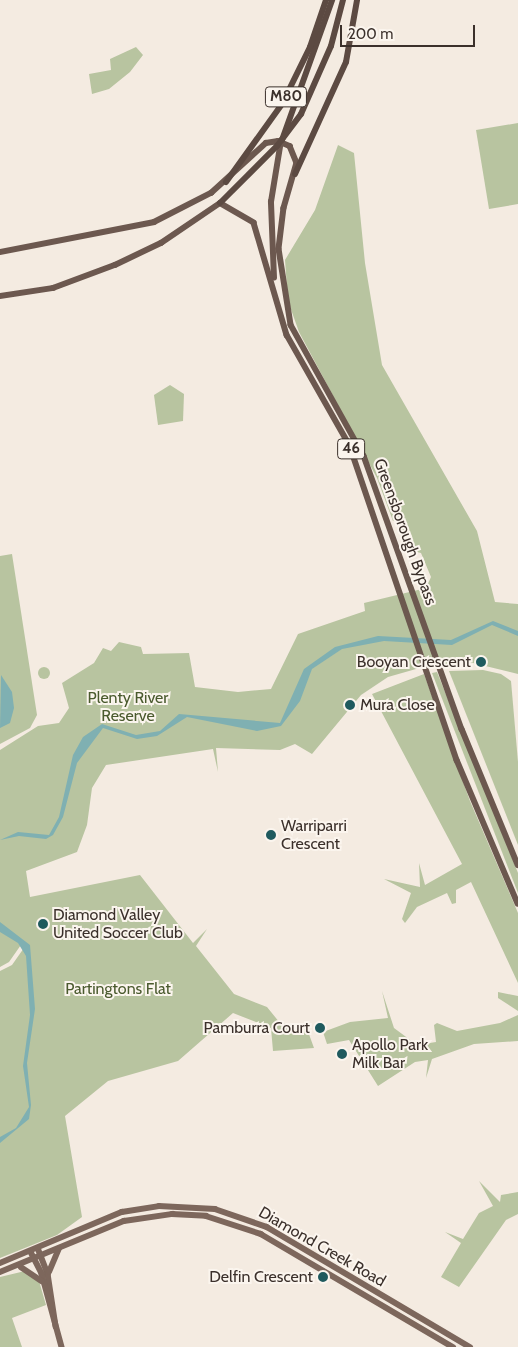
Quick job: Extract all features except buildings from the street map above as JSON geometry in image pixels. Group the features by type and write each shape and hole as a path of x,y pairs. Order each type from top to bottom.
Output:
{"highway":[{"name":"M80","path":"226,182 282,104 310,47 326,0"},
{"path":"276,295 271,214 282,141 332,0"},
{"name":"M80","path":"220,203 282,141 310,98 331,46 343,0"},
{"path":"295,174 346,62 357,0"},
{"path":"0,252 154,222 198,202 226,182 263,144 282,141"},
{"name":"Greensborough Bypass","path":"282,141 295,154 295,174 279,238 288,314 307,361 360,446 451,696 518,865"},
{"path":"0,296 53,288 132,258 151,248 220,203"},
{"name":"Greensborough Bypass","path":"220,203 241,212 258,228 293,350 350,446 394,584 469,791 518,904"}],"main road":[{"name":"Diamond Creek Road","path":"0,1263 30,1252 104,1217 160,1206 216,1209 264,1226 470,1347"},
{"name":"Diamond Creek Road","path":"0,1272 36,1261 60,1247 111,1224 158,1215 215,1218 261,1234 452,1347"},
{"path":"261,1234 264,1226"},
{"path":"48,1274 60,1247"},
{"path":"38,1248 48,1274 56,1329"},
{"path":"30,1252 36,1261 62,1347"},
{"path":"303,1259 308,1252"},
{"path":"21,1267 36,1274 44,1285"}],"green space":[{"path":"136,47 143,55 130,72 109,89 92,94 89,74 111,70 110,59"},
{"path":"518,123 518,204 489,209 476,130"},
{"path":"338,145 354,153 365,263 382,365 477,531 495,602 518,604 518,674 469,662 423,667 388,677 361,695 312,754 295,744 280,750 216,748 218,772 213,749 106,765 92,788 87,825 77,852 26,871 30,897 140,875 193,943 207,929 196,946 234,994 267,1007 280,1023 306,1026 314,1048 273,1051 271,1028 233,1013 178,1061 108,1081 65,1116 82,1217 57,1235 0,1258 0,971 12,965 26,945 23,942 9,962 0,967 0,750 38,726 59,723 69,708 62,683 94,663 103,648 111,651 119,642 141,647 143,654 189,653 195,687 238,692 271,689 298,634 365,611 364,603 426,588 431,577 421,553 409,550 397,519 393,521 377,478 299,332 288,301 285,260 315,210"},
{"path":"170,385 184,394 183,421 158,425 154,395"},
{"path":"12,554 37,715 30,728 0,744 0,556"},
{"path":"42,667 46,667 50,673 46,679 42,679 38,675 38,671"},
{"path":"483,670 501,674 511,681 518,762 518,845 449,671"},
{"path":"437,672 518,873 518,893 432,673"},
{"path":"424,674 470,801 518,913 518,983 471,882 456,890 456,903 452,904 447,893 417,907 405,923 402,919 411,893 384,879 420,887 419,863 425,885 462,864 372,694"},
{"path":"382,991 394,1028 417,1045 436,1042 434,1025 437,1023 457,1031 500,1023 518,1015 518,1041 474,1044 432,1059 426,1078 428,1060 415,1062 378,1086 349,1040 327,1044 323,1032 350,1022 388,1018"},
{"path":"498,992 518,996 518,1011 498,998"},
{"path":"479,1181 500,1202 501,1195 518,1192 518,1214 506,1220 459,1287 441,1277 461,1243 445,1232 463,1239 479,1213 493,1206"},
{"path":"25,1271 39,1281 46,1305 12,1318 22,1347 0,1347 0,1277"}],"water":[{"path":"493,621 518,631 518,636 492,625 452,645 384,641 342,649 312,669 300,701 281,726 257,731 187,717 157,736 137,739 103,728 77,763 63,817 53,835 46,839 19,836 0,840 18,832 49,835 59,817 73,755 83,737 102,724 136,735 160,731 179,714 280,723 304,669 335,647 378,636 451,640"},
{"path":"1,675 12,692 14,708 10,723 0,728"},
{"path":"0,922 30,945 35,1009 27,1063 31,1105 29,1119 0,1143 0,1137 16,1128 29,1107 23,1066 30,1015 26,956 18,943 0,932"}],"place":[{"name":"Booyan Crescent","path":"481,662"},
{"name":"Mura Close","path":"350,705"},
{"name":"Warriparri Crescent","path":"271,835"},
{"name":"Diamond Valley United Soccer Club","path":"43,924"},
{"name":"Pamburra Court","path":"320,1028"},
{"name":"Apollo Park Milk Bar","path":"342,1054"},
{"name":"Delfin Crescent","path":"323,1277"}],"park label":[{"name":"Plenty River Reserve","path":"128,707"},
{"name":"Partingtons Flat","path":"118,989"}]}
